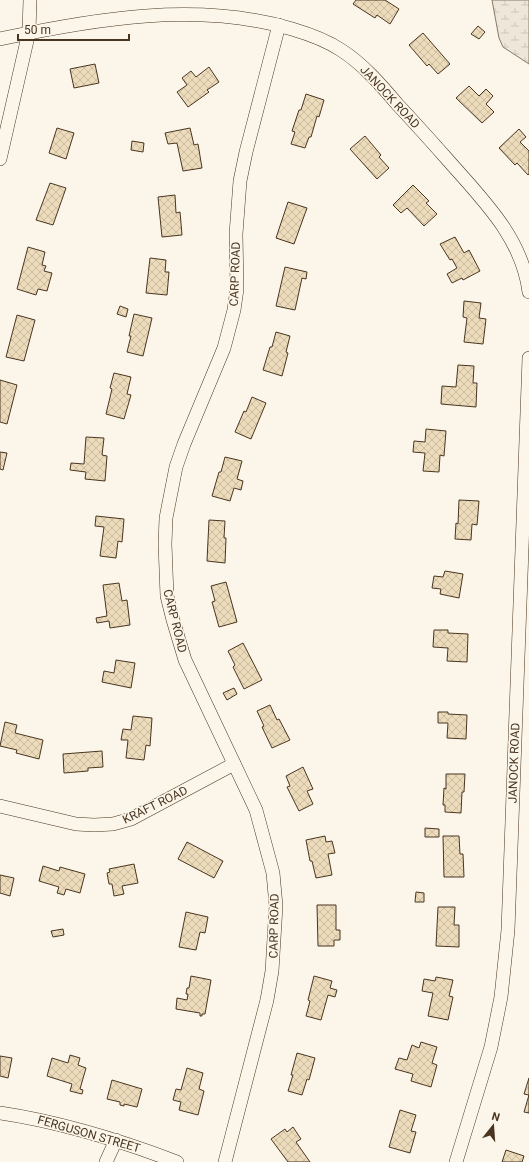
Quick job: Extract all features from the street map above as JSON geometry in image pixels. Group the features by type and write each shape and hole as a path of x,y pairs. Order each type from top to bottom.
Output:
{"street":[{"path":"0,159 29,32 30,0"},
{"name":"JANOCK ROAD","path":"0,39 29,32 123,18 182,14 222,16 256,20 279,25 324,41 342,50 378,81 490,208 520,256 527,278 529,292"},
{"name":"CARP ROAD","path":"225,1162 267,1000 272,971 276,906 273,873 256,810 185,660 167,596 165,572 166,518 170,492 178,461 224,348 234,310 237,289 236,234 240,181 246,152 279,25"},
{"name":"JANOCK ROAD","path":"456,1162 491,1047 501,998 508,930 528,431 529,358"},
{"name":"KRAFT ROAD","path":"0,806 76,824 113,824 131,818 234,764"},
{"name":"FERGUSON STREET","path":"0,1113 30,1117 73,1128 116,1140 177,1162"},
{"path":"106,1162 116,1140"}],"green space":[{"path":"492,0 529,0 529,64 503,47 499,38"}],"building":[{"path":"356,0 385,0 399,9 390,24 377,15 375,18 353,4"},
{"path":"478,26 485,32 479,39 471,34"},
{"path":"423,33 450,64 438,74 429,64 427,66 409,45"},
{"path":"95,64 99,83 74,88 70,69"},
{"path":"209,67 219,82 207,90 209,92 188,107 177,92 187,85 182,78 191,71 196,77"},
{"path":"469,86 479,96 486,89 493,96 486,104 494,112 482,123 456,98"},
{"path":"306,94 324,100 319,117 317,116 311,137 309,137 305,148 291,144 295,132 292,131"},
{"path":"57,128 74,133 66,159 49,153"},
{"path":"190,128 194,145 198,144 202,168 183,171 177,143 168,144 165,133"},
{"path":"519,129 526,137 520,142 529,151 528,175 517,163 515,165 499,148"},
{"path":"365,136 381,155 379,157 389,168 377,179 350,149"},
{"path":"132,141 144,143 143,152 131,150"},
{"path":"50,183 66,188 53,225 36,220"},
{"path":"413,185 429,201 426,203 437,214 424,226 407,208 401,213 393,205"},
{"path":"175,195 176,213 180,212 182,235 162,237 158,197"},
{"path":"288,202 307,208 294,244 276,238"},
{"path":"455,237 464,253 469,250 480,271 463,280 462,278 452,283 447,274 457,268 440,244"},
{"path":"28,247 45,252 42,265 46,266 44,271 52,273 47,291 38,289 36,295 17,289"},
{"path":"150,258 166,260 165,272 169,272 167,295 146,293"},
{"path":"285,267 307,272 306,279 302,278 295,310 276,306"},
{"path":"464,301 481,303 479,318 486,319 483,344 464,342 467,318 463,317"},
{"path":"120,306 128,309 126,317 117,314"},
{"path":"134,314 152,318 143,356 127,352"},
{"path":"17,315 35,320 24,361 6,357"},
{"path":"276,332 290,336 286,352 288,353 282,376 263,370"},
{"path":"458,365 474,366 473,383 477,383 476,407 441,404 442,386 456,387"},
{"path":"114,373 131,377 127,394 131,395 124,419 106,414"},
{"path":"0,380 17,385 7,424 0,422"},
{"path":"252,397 266,403 251,439 235,432"},
{"path":"426,429 446,431 444,456 440,455 439,472 423,471 425,453 413,452 414,441 425,442"},
{"path":"86,437 104,438 102,455 107,456 105,481 85,479 86,472 70,470 71,463 84,464"},
{"path":"0,452 7,453 3,470 0,469"},
{"path":"225,457 242,461 237,479 243,481 241,490 234,488 230,501 212,496"},
{"path":"459,500 479,501 477,525 472,524 471,540 455,539 456,523 458,524"},
{"path":"96,516 124,519 122,542 118,541 116,558 100,556 104,527 95,526"},
{"path":"209,520 225,521 225,563 207,561"},
{"path":"445,571 463,574 459,598 440,594 441,589 432,588 434,576 443,577"},
{"path":"226,582 237,622 219,627 212,602 215,601 211,586"},
{"path":"119,583 122,601 127,600 130,625 110,628 109,621 97,623 96,618 107,616 103,585"},
{"path":"434,630 448,630 448,633 468,634 467,662 447,661 448,648 433,647"},
{"path":"243,643 262,680 244,689 233,667 235,665 228,651"},
{"path":"116,660 135,663 131,688 102,682 104,671 114,673"},
{"path":"234,688 237,694 227,700 223,693"},
{"path":"270,705 277,720 279,719 290,740 272,748 262,727 264,726 257,711"},
{"path":"438,712 467,715 466,739 447,738 448,723 438,723"},
{"path":"133,716 152,718 150,746 146,745 144,760 126,758 128,740 121,740 123,729 131,730"},
{"path":"5,722 17,725 15,733 43,740 39,759 16,753 17,750 0,746"},
{"path":"102,751 103,767 88,768 88,771 64,773 63,754"},
{"path":"303,767 313,789 307,791 313,804 299,811 287,787 290,786 286,776"},
{"path":"446,774 465,774 461,813 445,812 445,805 443,805 444,788 446,789"},
{"path":"425,828 439,829 439,837 425,837"},
{"path":"325,836 326,842 332,841 335,853 328,854 332,875 316,878 312,861 310,861 306,840"},
{"path":"443,836 459,836 460,854 463,854 464,877 444,877"},
{"path":"187,842 223,861 214,878 178,859"},
{"path":"134,864 138,883 122,886 124,894 114,896 112,884 109,884 107,873 110,872 109,869"},
{"path":"43,866 59,871 60,867 85,874 80,893 66,889 64,895 57,893 59,887 39,881"},
{"path":"0,875 14,878 10,896 0,893"},
{"path":"416,892 424,893 424,902 415,902"},
{"path":"317,905 336,905 336,930 340,930 340,940 334,940 334,946 318,946"},
{"path":"438,907 455,907 454,925 459,925 459,947 436,946"},
{"path":"186,912 208,917 205,933 200,932 196,950 179,947"},
{"path":"63,929 64,935 53,937 51,931"},
{"path":"191,976 211,980 205,1014 202,1014 202,1016 200,1016 200,1013 176,1009 177,998 187,1000 187,988 189,988"},
{"path":"314,976 332,981 330,988 337,990 335,997 328,995 321,1020 306,1016"},
{"path":"436,977 453,980 449,996 453,997 448,1020 428,1016 433,993 422,991 424,979 435,981"},
{"path":"421,1042 437,1047 432,1063 437,1065 431,1087 411,1081 413,1074 395,1069 399,1058 407,1060 412,1045 419,1048"},
{"path":"297,1053 315,1058 309,1080 307,1079 302,1095 288,1091"},
{"path":"70,1055 80,1058 78,1065 86,1068 80,1089 83,1090 82,1094 70,1091 72,1084 47,1076 52,1058 68,1063"},
{"path":"0,1056 12,1058 8,1078 0,1076"},
{"path":"187,1068 203,1073 199,1089 204,1091 198,1115 179,1110 181,1102 173,1100 176,1089 181,1090"},
{"path":"529,1078 529,1095 524,1094"},
{"path":"112,1080 142,1089 137,1107 124,1104 124,1106 120,1105 120,1102 107,1099"},
{"path":"529,1095 529,1113 524,1112"},
{"path":"400,1110 416,1115 411,1131 416,1132 410,1153 389,1147"},
{"path":"293,1127 301,1139 296,1142 310,1162 288,1162 271,1139 285,1129 287,1132"},
{"path":"506,1150 524,1156 522,1162 502,1162"}]}
